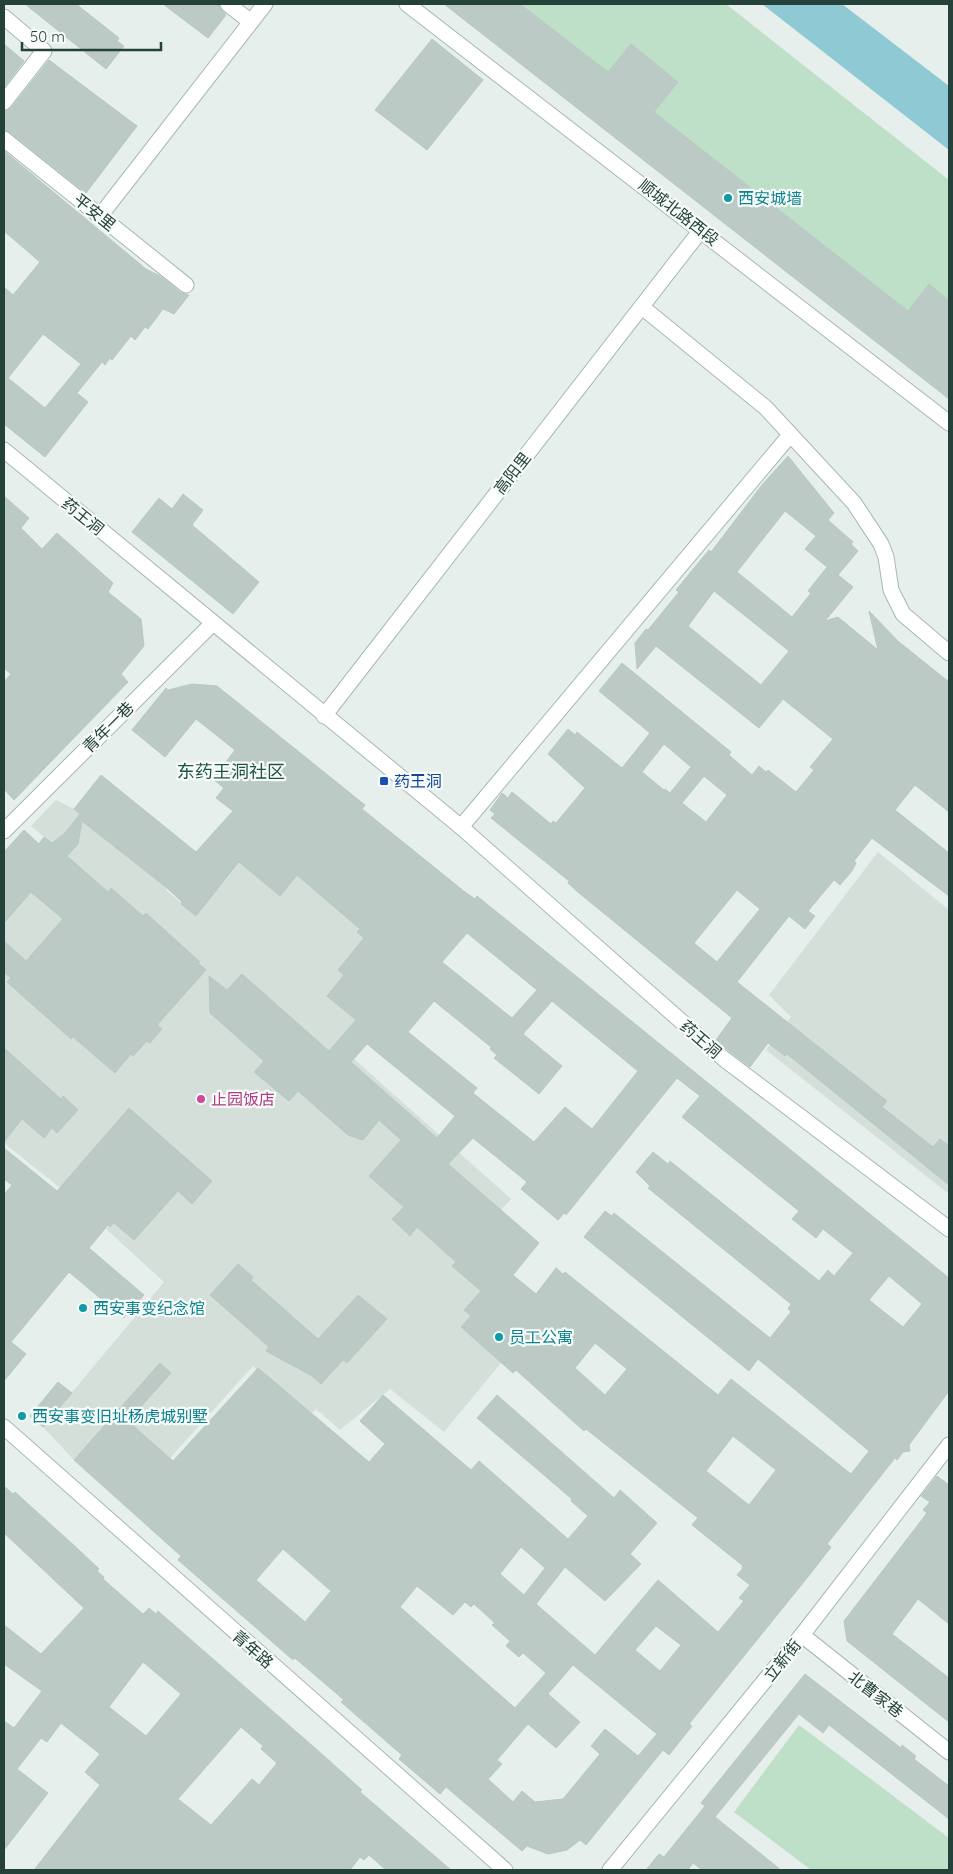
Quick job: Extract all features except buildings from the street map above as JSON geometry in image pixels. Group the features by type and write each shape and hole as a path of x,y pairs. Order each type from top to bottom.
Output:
{"street":[{"path":"228,4 251,22"},
{"path":"100,216 265,4"},
{"name":"顺城北路西段","path":"407,4 949,423"},
{"path":"4,17 44,51 4,102"},
{"name":"平安里","path":"4,139 186,285"},
{"name":"高阳里","path":"324,716 701,230"},
{"path":"642,307 766,408 854,503 881,544 886,557 891,590 903,614 949,652"},
{"path":"461,827 790,435"},
{"name":"药王洞","path":"4,450 324,716 461,827 724,1059 949,1230"},
{"name":"青年一巷","path":"4,831 213,623"},
{"name":"青年路","path":"4,1427 505,1870"},
{"name":"立新街","path":"610,1870 802,1635 949,1445"},
{"name":"北曹家巷","path":"802,1635 949,1752"}],"shaded area":[{"name":"止园饭店","path":"56,800 74,809 80,814 78,817 126,856 152,873 150,875 160,883 162,881 168,886 166,890 196,916 246,855 261,851 301,878 360,929 357,932 377,949 360,1015 336,1043 511,1199 463,1254 537,1346 513,1373 501,1363 444,1432 390,1389 340,1430 316,1409 312,1413 290,1395 288,1397 253,1366 170,1458 125,1418 74,1460 43,1427 164,1282 105,1228 109,1227 62,1185 59,1187 4,1143 6,1139 4,1136 4,883 44,837 31,826"},
{"path":"878,852 949,910 949,1194 766,1050 791,1017 769,995"}],"green space":[{"path":"520,4 726,4 949,180 949,301 929,285 908,311 654,112 678,82 631,44 608,72"},
{"path":"799,1725 949,1838 949,1870 811,1870 734,1812"}],"water":[{"path":"762,4 842,4 949,86 949,150"}],"place":[{"name":"西安城墙","path":"728,198"},
{"name":"药王洞","path":"384,781"},
{"name":"止园饭店","path":"201,1099"},
{"name":"西安事变纪念馆","path":"83,1308"},
{"name":"员工公寓","path":"499,1337"},
{"name":"西安事变旧址杨虎城别墅","path":"22,1416"}],"district":[{"name":"东药王洞社区","path":"231,772"}]}
